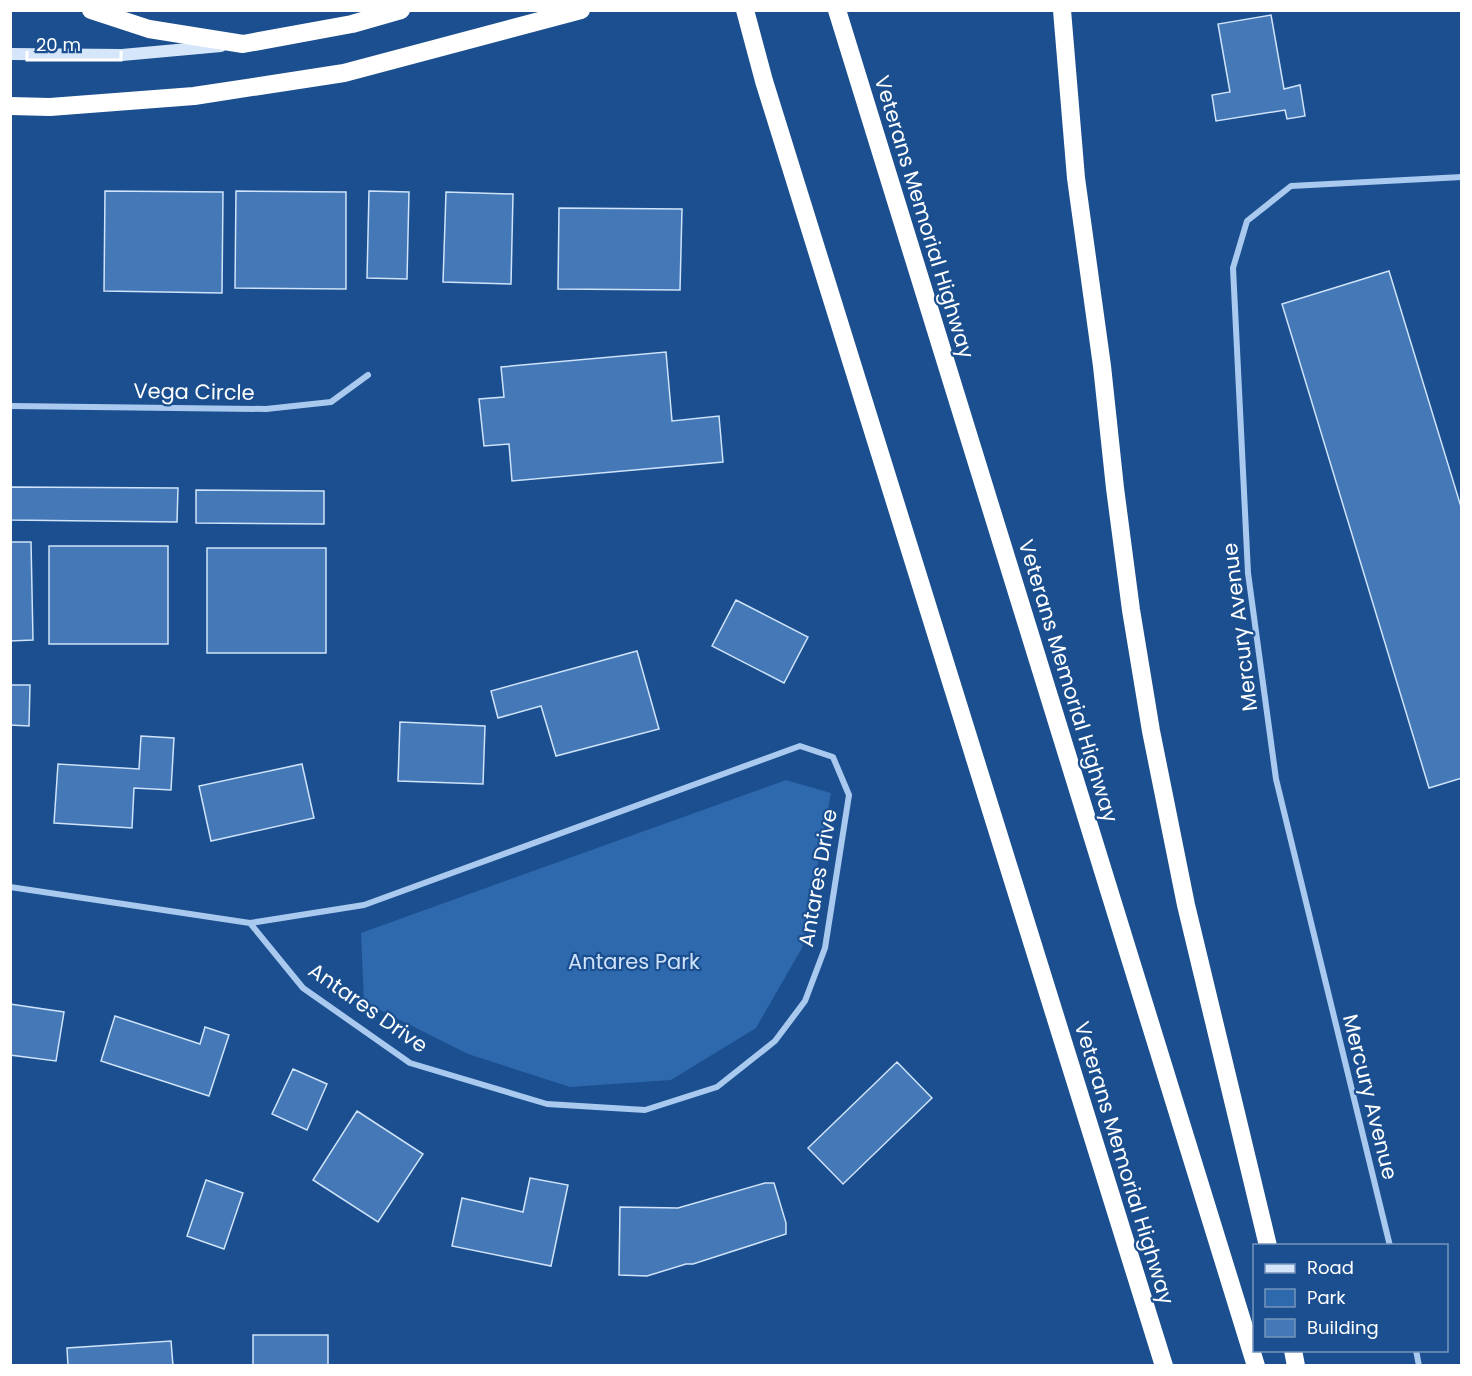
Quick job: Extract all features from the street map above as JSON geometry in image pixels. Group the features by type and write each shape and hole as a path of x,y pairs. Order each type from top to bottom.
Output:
{"highway":[{"path":"91,10 148,29 243,44 352,24 401,10"},
{"path":"10,106 50,107 194,96 332,75 581,10"},
{"path":"739,10 764,81"},
{"name":"Veterans Memorial Highway","path":"745,10 764,81 1164,1365"},
{"name":"Veterans Memorial Highway","path":"837,10 1256,1365"},
{"path":"1062,10 1076,178 1102,366 1131,609 1151,731 1186,905 1268,1244"},
{"path":"1065,51 1072,10"}],"main road":[{"path":"10,54 122,55 243,44"}],"street":[{"name":"Mercury Avenue","path":"1390,1244 1276,779 1248,573 1233,268 1247,221 1291,186 1461,177"},
{"name":"Vega Circle","path":"10,406 266,409 330,402 368,375"},
{"name":"Antares Drive","path":"10,887 250,923 364,905 800,746 834,757 849,795 825,948 805,1001 775,1041 717,1087 645,1110 547,1104 410,1063 303,988 250,923"}],"green space":[{"name":"Antares Park","path":"786,780 831,793 802,948 756,1028 671,1080 570,1087 468,1054 364,1002 361,933"}],"building":[{"path":"1271,15 1284,89 1300,85 1305,116 1287,119 1285,110 1216,121 1212,95 1230,92 1218,24"},
{"path":"105,191 223,192 222,293 104,291"},
{"path":"236,191 346,192 346,289 235,288"},
{"path":"369,191 409,192 407,279 367,278"},
{"path":"446,192 513,194 511,284 443,282"},
{"path":"559,208 682,209 680,290 558,289"},
{"path":"1389,271 1462,510 1462,778 1429,788 1282,304"},
{"path":"666,352 672,421 719,416 723,462 512,481 509,444 484,446 479,399 504,397 501,367"},
{"path":"10,487 178,488 177,522 10,520"},
{"path":"196,490 324,491 324,524 196,523"},
{"path":"10,542 31,542 33,640 10,641"},
{"path":"49,546 168,546 168,644 49,644"},
{"path":"207,548 326,548 326,653 207,653"},
{"path":"736,600 808,637 784,683 712,646"},
{"path":"637,651 659,729 556,756 541,706 498,718 491,691"},
{"path":"10,685 30,685 29,726 10,725"},
{"path":"400,722 485,726 483,784 398,781"},
{"path":"141,736 174,738 171,790 134,788 132,828 54,823 58,764 139,769"},
{"path":"302,764 314,818 211,841 199,786"},
{"path":"10,1004 64,1012 56,1061 10,1055"},
{"path":"115,1016 200,1044 205,1027 229,1035 209,1096 101,1061"},
{"path":"897,1062 932,1098 843,1184 808,1148"},
{"path":"293,1069 327,1084 307,1130 272,1114"},
{"path":"357,1111 423,1154 378,1222 313,1180"},
{"path":"530,1178 568,1185 551,1266 452,1246 462,1198 523,1212"},
{"path":"206,1180 243,1193 224,1249 187,1236"},
{"path":"765,1183 774,1183 786,1223 786,1234 693,1264 647,1276 619,1275 620,1207 678,1208"},
{"path":"253,1335 328,1335 328,1366 253,1366"},
{"path":"171,1341 173,1366 68,1366 67,1348"}]}
